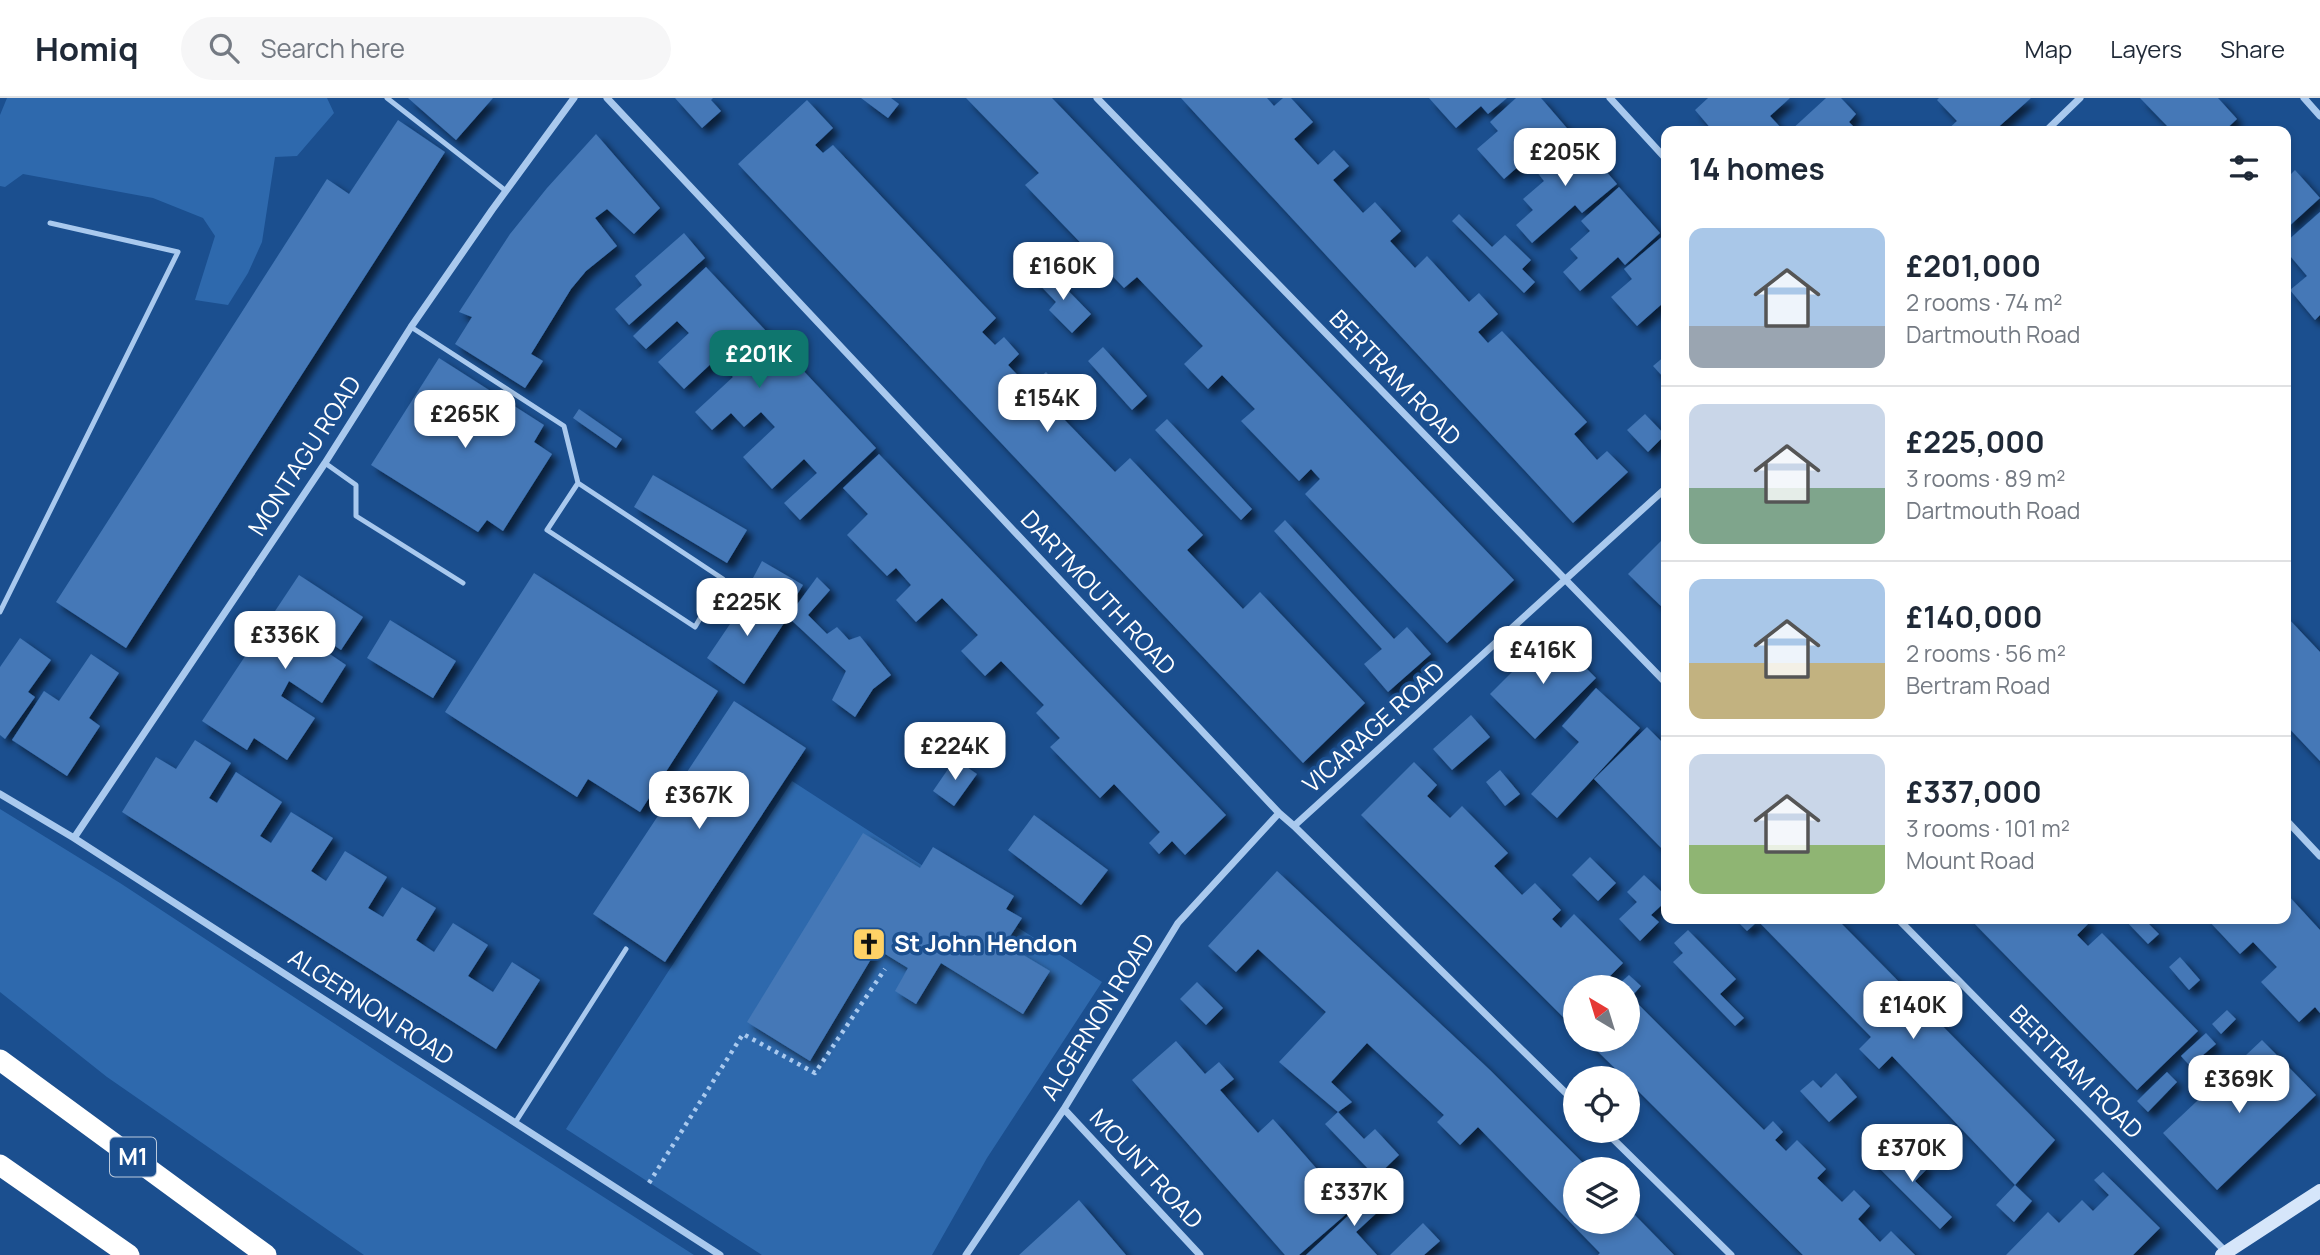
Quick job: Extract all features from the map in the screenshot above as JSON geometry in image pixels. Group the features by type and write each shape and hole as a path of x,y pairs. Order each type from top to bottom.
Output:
{"highway":[{"name":"M1","path":"0,1060 266,1255"},
{"path":"0,1165 129,1255"}],"street":[{"name":"MONTAGU ROAD","path":"74,838 326,463 411,327 574,98"},
{"name":"DARTMOUTH ROAD","path":"607,98 1279,813 1563,1090"},
{"name":"BERTRAM ROAD","path":"1097,98 1661,678"},
{"path":"1610,98 1661,154"},
{"path":"2051,126 2080,98"},
{"path":"2304,98 2320,116"},
{"name":"VICARAGE ROAD","path":"1294,826 1661,493"},
{"name":"ALGERNON ROAD","path":"0,794 74,838 720,1255"},
{"name":"ALGERNON ROAD","path":"966,1255 1064,1109 1178,923 1279,813"},
{"path":"2291,825 2320,856"},
{"name":"BERTRAM ROAD","path":"1903,924 2224,1253"},
{"name":"MOUNT ROAD","path":"1064,1109 1200,1255"},
{"path":"1617,1143 1731,1255"},
{"path":"2224,1253 2320,1191"}],"lane":[{"path":"387,98 506,191"},
{"path":"0,612 178,252 50,223"},
{"path":"411,327 564,426 578,483 723,579 695,627 547,530 578,483"},
{"path":"326,463 356,485 356,516 463,583"},
{"path":"515,1123 626,949"}],"path":[{"path":"637,1202 743,1034 815,1073 885,969"}],"shaded area":[{"path":"7,98 327,98 334,113 297,156 275,157 262,242 248,273 228,305 195,300 215,236 203,218 153,198 23,174 5,187 0,186 0,115"},
{"path":"792,781 1102,982 987,1158 932,1255 762,1255 566,1129"},
{"path":"0,809 120,883 694,1255 364,1255 107,1077 0,992"}],"building":[{"path":"408,98 493,98 456,140"},
{"path":"675,98 713,98 711,100 721,111 702,128"},
{"path":"861,98 891,98 899,104 888,118"},
{"path":"966,98 1052,98 1514,580 1447,643 1305,494 1320,479 1311,469 1299,481 1241,421 1255,409 1222,375 1208,389 1184,364 1203,346 1137,277 1124,288 1025,185 1039,173"},
{"path":"1181,98 1267,98 1274,106 1283,98 1291,98 1313,122 1294,139 1318,165 1334,150 1349,166 1333,180 1363,213 1375,202 1401,231 1390,241 1415,268 1427,256 1469,302 1479,293 1498,314 1478,332 1488,343 1502,331 1587,422 1574,434 1597,460 1607,451 1628,472 1573,523"},
{"path":"1429,98 1507,98 1488,114 1481,106 1456,128"},
{"path":"1516,98 1541,98 1572,134 1537,165 1529,157 1504,179 1477,149 1498,131 1490,122"},
{"path":"1708,98 1790,98 1770,116 1779,126 1709,126 1695,110"},
{"path":"1826,98 1841,98 1856,114 1849,122 1853,126 1795,126"},
{"path":"2031,98 2000,126 1952,126 1957,121 1937,100"},
{"path":"2140,98 2218,98 2237,119 2229,126 2167,126"},
{"path":"807,100 833,128 815,145 823,153 833,145 996,318 982,332 995,345 1004,337 1019,354 1008,365 1029,387 1046,372 1073,402 1059,414 1115,472 1130,458 1203,535 1187,550 1243,609 1260,592 1365,703 1303,763 738,164"},
{"path":"398,120 445,152 126,648 56,602 327,179 349,194"},
{"path":"596,134 660,208 634,234 607,209 595,218 617,246 586,271 571,289 531,354 543,361 525,388 455,344 472,317 459,312 510,234"},
{"path":"1576,136 1617,184 1582,213 1575,205 1532,243 1516,225 1533,210 1523,199 1544,181 1536,171"},
{"path":"2295,170 2320,198 2291,224 2291,174"},
{"path":"1619,187 1660,233 1625,265 1618,257 1580,291 1563,272 1578,258 1570,249 1590,231 1581,221"},
{"path":"2320,212 2320,315 2315,320 2291,291 2307,276 2291,257 2291,238"},
{"path":"1459,214 1492,247 1505,235 1531,260 1522,269 1535,282 1524,293 1452,221"},
{"path":"684,233 705,258 629,325 615,309 642,285 635,276"},
{"path":"1661,238 1661,305 1637,326 1611,297 1632,279 1624,269"},
{"path":"706,267 876,448 800,520 784,503 817,473 804,459 772,489 743,457 775,427 761,412 744,427 731,413 712,430 695,412 733,377 716,359 684,389 658,362 689,333 677,321 646,349 633,336"},
{"path":"1046,268 1091,314 1072,333 1049,310 1056,302 1034,279"},
{"path":"1103,347 1147,396 1132,410 1088,361"},
{"path":"439,358 544,425 534,442 552,454 503,531 487,520 478,532 371,465"},
{"path":"1661,359 1661,375 1653,366"},
{"path":"579,409 622,439 616,448 573,418"},
{"path":"1645,414 1661,431 1661,439 1648,452 1627,430"},
{"path":"1167,419 1252,509 1241,520 1155,430"},
{"path":"879,454 1226,815 1185,855 1172,841 1159,854 1149,843 1160,832 1114,784 1100,798 1050,747 1060,738 1036,713 1044,705 1001,661 985,676 961,651 978,635 942,598 916,622 896,600 911,585 896,568 887,576 847,535 868,514 843,488"},
{"path":"653,475 747,530 727,563 634,507"},
{"path":"1285,520 1394,639 1407,627 1431,654 1388,692 1364,664 1382,649 1274,531"},
{"path":"1661,541 1661,606 1628,574"},
{"path":"762,561 803,585 793,601 753,578"},
{"path":"534,573 718,691 640,812 588,779 577,797 445,712"},
{"path":"299,575 363,617 341,650 320,636 315,644 346,665 322,703 289,681 281,696 315,718 287,760 254,738 247,750 202,721"},
{"path":"817,577 830,590 808,615 827,634 837,627 849,640 860,636 891,675 873,689 855,717 832,700 846,671 788,617"},
{"path":"751,593 788,617 744,684 707,658"},
{"path":"390,620 456,661 433,698 367,658"},
{"path":"2291,621 2320,652 2320,761 2291,730"},
{"path":"1551,633 1596,678 1535,739 1490,694"},
{"path":"20,638 51,660 28,692 35,697 5,739 0,735 0,667"},
{"path":"91,654 119,673 89,718 100,726 67,776 12,740 44,691 59,701"},
{"path":"1596,688 1640,728 1557,818 1531,794 1579,742 1562,726"},
{"path":"734,701 806,748 665,962 593,914"},
{"path":"1471,715 1490,737 1452,770 1433,749"},
{"path":"1647,727 1661,741 1661,848 1594,779"},
{"path":"195,740 231,763 209,798 217,803 236,772 282,802 260,836 271,843 291,812 333,838 311,871 326,881 345,851 387,877 368,908 383,917 402,887 436,908 416,940 434,952 453,923 488,945 468,976 493,992 512,962 540,980 496,1049 122,812 156,757 176,769"},
{"path":"955,759 977,774 954,806 933,791"},
{"path":"1414,762 1437,785 1427,796 1450,818 1462,806 1508,853 1494,866 1522,895 1535,883 1561,910 1552,919 1561,928 1574,914 1623,963 1611,975 1563,975 1563,1017 1361,815"},
{"path":"1500,770 1520,794 1505,806 1486,782"},
{"path":"1034,815 1108,870 1081,905 1008,850"},
{"name":"St John Hendon","path":"863,833 920,868 933,847 1014,896 1006,909 1022,918 1005,944 1050,971 1023,1014 941,963 916,1004 895,991 908,968 877,949 810,1061 747,1022"},
{"path":"1590,857 1616,883 1598,901 1572,875"},
{"path":"1277,871 1490,1070 1577,1157 1563,1157 1563,1215 1478,1127 1460,1145 1437,1122 1444,1115 1367,1043 1331,1082 1352,1102 1338,1112 1279,1062 1326,1012 1258,949 1236,972 1208,946"},
{"path":"1644,875 1661,891 1661,906 1651,915 1659,922 1640,941 1619,919 1637,902 1627,892"},
{"path":"2291,898 2320,930 2320,1013 2315,1007 2299,1022 2261,982 2277,967 2253,942 2240,954 2212,924 2291,924"},
{"path":"1740,924 1755,924 1747,931"},
{"path":"1761,924 1842,924 2055,1140 2015,1185 1892,1056 1879,1069 1859,1049 1871,1037"},
{"path":"1975,924 2088,924 2077,935 2088,946 2102,933 2198,1031 2137,1090"},
{"path":"2129,924 2149,924 2159,934 2148,944"},
{"path":"1688,930 1736,979 1720,994 1744,1018 1735,1026 1673,962 1683,953 1674,943"},
{"path":"2180,957 2200,980 2189,990 2169,967"},
{"path":"1197,982 1223,1008 1206,1025 1180,999"},
{"path":"1640,1006 1764,1130 1773,1121 1783,1132 1775,1140 1786,1151 1797,1140 1826,1169 1817,1178 1842,1202 1854,1190 1870,1206 1858,1219 1880,1242 1891,1231 1915,1255 1803,1255 1640,1093 1640,1066 1613,1066 1598,1052 1640,1052"},
{"path":"2227,1010 2236,1019 2221,1034 2212,1024"},
{"path":"2206,1033 2216,1044 2190,1066 2181,1056"},
{"path":"2262,1040 2316,1095 2217,1190 2163,1133"},
{"path":"1176,1041 1205,1074 1219,1062 1234,1079 1220,1090 1258,1133 1273,1119 1352,1209 1299,1255 1285,1255 1132,1080"},
{"path":"2167,1072 2177,1082 2148,1112 2137,1101"},
{"path":"1836,1073 1857,1097 1829,1122 1800,1091 1813,1080 1821,1088"},
{"path":"1338,1112 1364,1139 1375,1129 1399,1155 1376,1177 1325,1124"},
{"path":"1884,1149 1897,1162 1909,1151 1927,1169 1915,1181 1952,1217 1940,1229 1872,1161"},
{"path":"2103,1172 2160,1228 2133,1255 2006,1255 2048,1212 2059,1223 2082,1200 2093,1211 2109,1195 2094,1180"},
{"path":"1382,1184 1394,1197 1356,1232 1377,1255 1306,1255"},
{"path":"2015,1185 2032,1201 2014,1222 1996,1205"},
{"path":"1079,1200 1126,1255 1019,1255"},
{"path":"1640,1220 1674,1255 1598,1255 1600,1253 1582,1234 1640,1234"},
{"path":"1423,1223 1440,1241 1424,1255 1390,1255"}],"place":[{"name":"St John Hendon","path":"869,944"}]}
